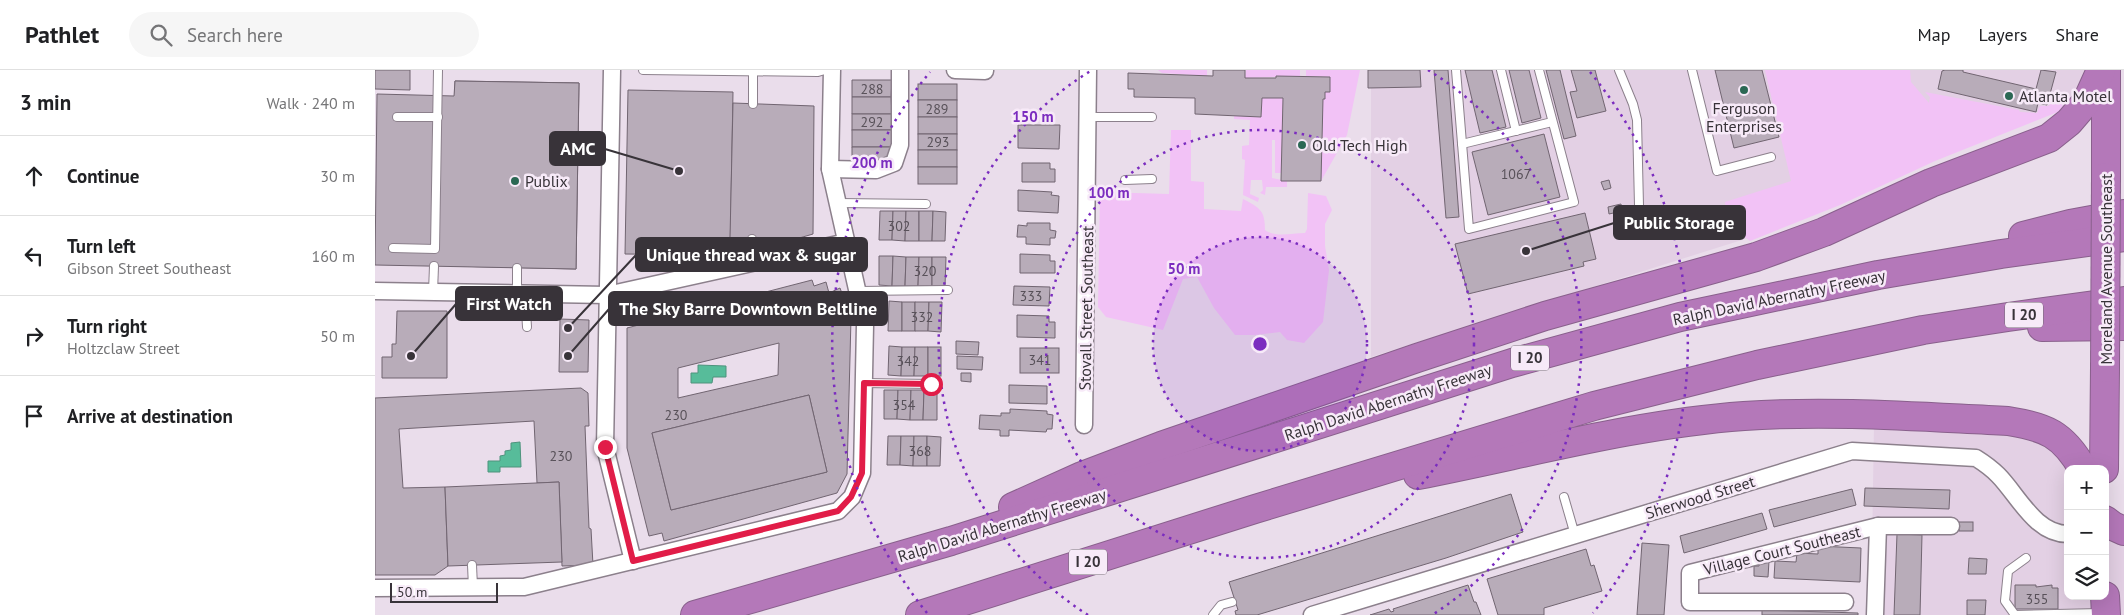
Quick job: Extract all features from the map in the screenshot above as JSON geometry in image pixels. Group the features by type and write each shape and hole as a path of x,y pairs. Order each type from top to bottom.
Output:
{"highway":[{"path":"951,542 1006,510 1043,492 1161,446 1545,316 1757,257 1824,232 1931,183 2049,138 2066,126 2087,101 2101,70"},
{"name":"Moreland Avenue Southeast","path":"2104,465 2106,70"},
{"path":"2106,177 2124,108"},
{"path":"1878,275 2070,224 2124,214"},
{"name":"Ralph David Abernathy Freeway","path":"695,615 951,542 1512,363 1680,317 1878,275 2001,254 2124,237"},
{"name":"I 20","path":"921,615 1255,508 1594,406 1757,365 1923,330 2124,301"},
{"path":"1923,330 2124,326"},
{"path":"2105,368 2124,422"},
{"path":"1255,508 1631,431 1685,423 1803,413 2009,421 2036,426 2056,436 2073,452 2081,465"},
{"path":"2109,523 2124,531"}],"street":[{"path":"612,70 605,447 633,561"},
{"path":"375,588 524,587 838,511 851,497 862,473 865,325 830,169 832,70"},
{"path":"830,169 876,170 893,164 900,146 900,70"},
{"path":"955,70 985,70"},
{"name":"Stovall Street Southeast","path":"1084,425 1088,70"},
{"path":"375,291 607,295 847,242"},
{"name":"Sherwood Street","path":"1312,615 1852,451 1976,458 1988,465 2000,476 2019,503 2048,529 2064,533"},
{"name":"Village Court Southeast","path":"1845,602 1691,602 1691,573 1877,526 1951,526"},
{"name":"Village Court Southeast","path":"1875,615 1877,526"}],"lane":[{"path":"393,248 435,249 438,70"},
{"path":"643,70 818,72 825,70"},
{"path":"1456,70 1469,229 1574,202 1539,70"},
{"path":"1501,70 1516,131"},
{"path":"1619,70 1633,104 1637,120 1639,206"},
{"path":"1692,70 1717,171 1771,157"},
{"path":"753,71 753,104"},
{"path":"397,116 438,117"},
{"path":"1088,117 1152,117"},
{"path":"1463,144 1552,122"},
{"path":"1125,180 1152,179"},
{"path":"838,203 926,204"},
{"path":"752,239 752,263"},
{"path":"433,292 434,266"},
{"path":"517,268 527,327"},
{"path":"858,291 948,290"},
{"path":"864,383 931,384"},
{"path":"1564,497 1575,535"},
{"path":"2026,558 2008,571 2005,601 2015,614 2111,608"},
{"path":"472,565 473,588"},
{"path":"1213,615 1221,605 1232,602"}],"shaded area":[{"path":"1158,70 1207,70 1207,76 1162,73"},
{"path":"1246,70 1300,70 1300,76 1245,78"},
{"path":"1306,70 1360,70 1347,135 1321,181 1323,99 1325,92 1330,92 1330,77 1306,76"},
{"path":"1371,70 2108,70 2108,84 1745,239 1371,357"},
{"path":"1765,70 1910,70 1911,82 1929,103 1930,97 1925,92 2019,110 2020,112 2037,113 2040,106 2049,106 2053,99 2062,99 2063,110 1935,161 1840,205 1750,241 1727,224 1725,202 1791,181"},
{"path":"1262,98 1283,98 1281,173 1275,173 1275,140 1272,140 1272,178 1287,181 1287,187 1266,187 1265,195 1260,193 1263,190 1262,180 1251,180 1250,194 1259,198 1258,202 1243,195 1245,160 1242,159 1242,146 1249,145 1250,120 1234,119 1234,115 1261,117"},
{"path":"1171,130 1191,130 1191,181 1204,182 1204,209 1241,211 1243,199 1254,205 1263,214 1265,230 1274,234 1305,233 1307,229 1308,193 1326,196 1332,210 1325,224 1325,246 1329,270 1323,322 1304,343 1287,340 1280,332 1235,335 1214,308 1197,277 1183,279 1163,330 1106,317 1098,307 1100,192 1169,194"},
{"path":"698,365 726,366 726,377 713,377 712,383 691,383 691,373 698,373"},
{"path":"1874,424 2015,431 2052,444 2065,465 2064,600 2109,600 2109,539 2124,546 2124,615 1871,615"},
{"path":"520,442 521,467 500,467 500,472 488,472 488,461 500,461 500,456 505,455 505,451 511,450 511,443"}],"building":[{"path":"375,70 410,70 410,90 375,89"},
{"name":"Old Tech High","path":"1213,70 1245,70 1245,78 1276,78 1276,76 1330,77 1330,92 1325,92 1325,99 1323,99 1321,181 1281,181 1283,98 1262,98 1261,117 1195,114 1195,98 1134,97 1134,89 1128,89 1128,73 1213,76"},
{"path":"1368,70 1420,70 1421,87 1368,88"},
{"path":"1434,70 1448,70 1459,217 1446,218"},
{"path":"1465,70 1492,70 1506,127 1480,133"},
{"path":"1509,70 1529,70 1541,118 1522,123"},
{"path":"1546,70 1560,70 1576,136 1564,139"},
{"path":"1571,70 1595,70 1606,111 1577,118 1570,92 1577,91"},
{"name":"Ferguson Enterprises","path":"1715,70 1762,70 1779,137 1734,148"},
{"name":"Atlanta Motel","path":"1963,70 1963,72 2036,89 2041,70 2056,72 2047,105 2038,103 2036,112 1938,89 1942,71"},
{"path":"852,80 892,80 891,97 852,97"},
{"name":"Publix","path":"455,81 579,83 576,269 451,266"},
{"name":"Publix","path":"455,81 579,83 576,269 375,265 377,94 454,96"},
{"path":"918,84 957,84 957,100 918,100"},
{"path":"628,90 733,92 730,255 625,254"},
{"path":"852,97 891,97 892,114 852,114"},
{"path":"918,100 957,100 957,117 918,117"},
{"path":"733,103 814,106 813,234 789,241 730,238"},
{"path":"852,114 892,114 892,130 852,130"},
{"path":"918,117 957,117 957,134 918,134"},
{"path":"1018,125 1060,125 1059,149 1018,148"},
{"path":"852,130 892,130 892,147 852,147"},
{"path":"918,134 957,134 957,150 918,150"},
{"path":"1544,134 1560,197 1488,215 1472,152"},
{"path":"852,147 892,147 891,163 852,163"},
{"path":"918,150 957,150 957,167 918,167"},
{"path":"1022,163 1050,163 1050,169 1055,169 1055,182 1022,182"},
{"path":"918,167 957,167 957,184 918,184"},
{"path":"1609,180 1611,188 1604,190 1601,182"},
{"path":"1018,190 1052,192 1051,195 1059,196 1058,213 1018,211"},
{"path":"1621,204 1622,211 1609,214 1608,207"},
{"path":"880,211 893,211 892,240 879,240"},
{"path":"893,211 906,211 905,241 892,240"},
{"path":"906,211 919,211 919,241 905,241"},
{"path":"919,211 933,211 932,241 919,241"},
{"path":"933,211 946,212 945,241 932,241"},
{"path":"1585,213 1596,259 1583,262 1584,266 1468,294 1455,244"},
{"path":"1027,223 1050,223 1050,230 1056,231 1055,238 1050,238 1050,245 1026,244 1026,237 1017,237 1018,225 1027,226"},
{"path":"1020,254 1050,255 1050,261 1055,261 1055,273 1020,273"},
{"path":"879,256 893,256 892,286 879,285"},
{"path":"893,256 906,257 905,286 892,286"},
{"path":"906,257 919,257 918,286 905,286"},
{"path":"919,257 932,257 932,286 918,286"},
{"path":"932,257 946,257 945,286 932,286"},
{"path":"812,280 814,286 826,282 829,293 840,288 851,318 847,474 837,493 664,541 662,533 649,536 627,448 627,328","holes":["779,343 778,375 678,398 678,368","809,395 827,472 671,510 652,433"]},
{"path":"1014,286 1050,287 1049,306 1013,305"},
{"path":"889,301 902,302 902,331 888,331"},
{"path":"902,302 915,302 915,331 902,331"},
{"path":"915,302 929,302 928,331 915,331"},
{"path":"929,302 942,302 941,332 928,331"},
{"path":"397,311 447,311 447,378 382,378 382,357 392,357 392,344 396,344"},
{"path":"1017,315 1049,316 1049,322 1055,322 1055,338 1017,337"},
{"path":"560,319 589,320 588,372 559,372"},
{"path":"956,341 979,342 978,355 956,354"},
{"path":"889,346 902,347 901,376 888,375"},
{"path":"902,347 915,347 914,376 901,376"},
{"path":"915,347 928,347 928,376 914,376"},
{"path":"928,347 941,347 941,376 928,376"},
{"path":"1020,348 1059,348 1059,373 1020,373"},
{"path":"957,356 983,357 982,370 957,369"},
{"path":"961,373 971,373 971,382 961,381"},
{"path":"1009,385 1047,386 1047,404 1009,403"},
{"path":"581,388 588,393 589,426 585,426 589,528 591,529 593,565 562,566 559,482 537,483 534,421 399,429 403,488 445,487 448,566 435,575 375,575 375,398"},
{"path":"884,390 898,390 897,419 884,419"},
{"path":"898,390 911,390 910,420 897,419"},
{"path":"911,390 924,390 923,420 910,420"},
{"path":"924,390 937,390 937,420 923,420"},
{"path":"809,395 827,472 671,510 652,433"},
{"path":"1010,409 1047,411 1047,414 1053,415 1052,429 1047,429 1046,432 1009,430 1009,436 1000,436 1000,430 979,429 980,415 1001,416 1001,413 1010,413"},
{"path":"888,436 901,436 900,465 887,465"},
{"path":"901,436 914,436 913,466 900,465"},
{"path":"914,436 927,436 927,466 913,466"},
{"path":"927,436 941,437 940,466 927,466"},
{"path":"559,482 562,562 448,566 445,487"},
{"path":"1865,488 1950,490 1949,509 1864,506"},
{"path":"1852,489 1856,505 1774,527 1769,510"},
{"path":"1511,494 1523,532 1446,558 1257,615 1236,615 1235,611 1238,610 1229,582"},
{"path":"1762,513 1767,529 1684,553 1680,536"},
{"path":"1959,522 1973,522 1973,531 1959,531"},
{"path":"1897,534 1922,535 1920,615 1894,615"},
{"path":"1642,543 1669,545 1664,615 1637,615"},
{"path":"1818,546 1861,548 1860,582 1774,578 1775,561 1796,562 1797,553 1818,554"},
{"path":"1586,549 1591,566 1594,565 1602,591 1544,608 1544,615 1498,615 1487,579"},
{"path":"1969,558 1987,559 1986,574 1968,574"},
{"path":"1759,560 1769,561 1768,577 1754,576 1754,566 1759,566"},
{"path":"1468,585 1481,615 1370,615 1389,609 1391,612 1394,611 1393,609"},
{"path":"2015,585 2036,585 2036,587 2052,585 2052,588 2058,588 2058,609 2015,609"},
{"path":"1967,600 1986,600 1985,615 1967,615"},
{"path":"1762,610 1858,613 1858,615 1762,615"}],"place":[{"name":"Ferguson Enterprises","path":"1744,90"},
{"name":"Atlanta Motel","path":"2009,96"},
{"name":"Old Tech High","path":"1302,145"},
{"name":"AMC","path":"679,171"},
{"name":"Publix","path":"515,181"},
{"name":"Public Storage","path":"1526,251"},
{"name":"Unique thread wax & sugar","path":"568,328"},
{"name":"First Watch","path":"411,356"},
{"name":"The Sky Barre Downtown Beltline","path":"568,356"}],"route":[{"path":"605,447 633,561 838,511 851,497 862,473 864,383 931,384"}]}
